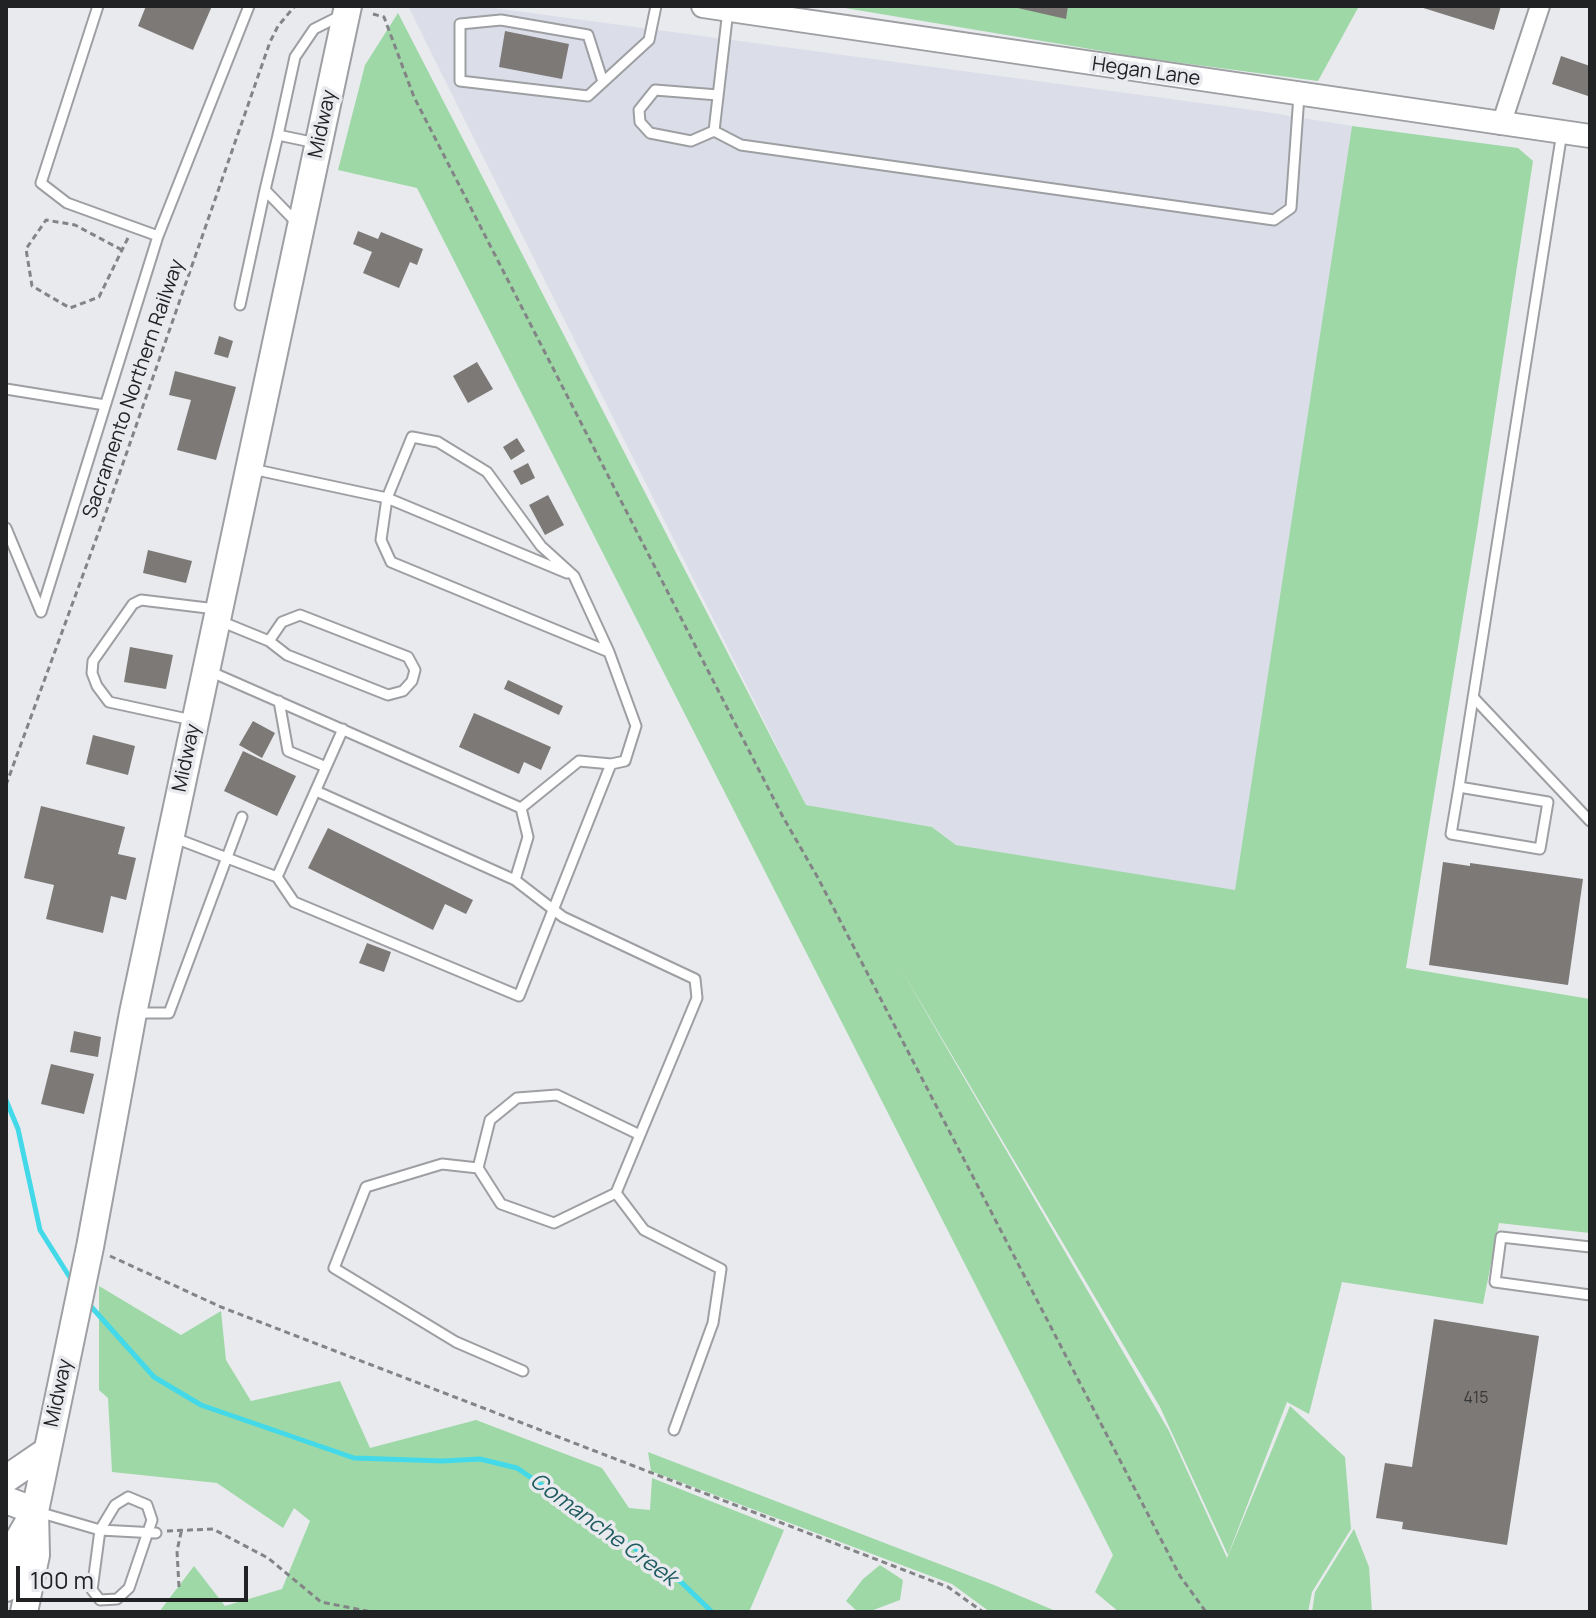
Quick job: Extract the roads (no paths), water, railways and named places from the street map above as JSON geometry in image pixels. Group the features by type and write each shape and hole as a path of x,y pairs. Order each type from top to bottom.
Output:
{"main road":[{"name":"Midway","path":"35,1511 85,1276 133,1013 319,143 362,12"},
{"path":"6,1479 47,1451"},
{"path":"6,1500 35,1511"},
{"path":"8,1569 17,1542 35,1511"},
{"path":"24,1612 36,1555 35,1511"}],"street":[{"name":"Hegan Lane","path":"703,6 1590,136"},
{"path":"1501,125 1540,6"}],"lane":[{"path":"98,6 41,183 67,203 158,236"},
{"path":"6,528 41,612 158,236 249,6"},
{"path":"603,82 588,35 501,20 460,24 460,81 588,96 649,40 656,6"},
{"path":"714,131 728,10"},
{"path":"240,305 295,57 314,29 362,12"},
{"path":"714,131 691,141 650,133 640,122 639,110 655,90 718,95"},
{"path":"714,131 741,145 1274,220 1291,208 1299,95"},
{"path":"1560,791 1548,802 1540,849 1451,834 1562,132"},
{"path":"278,135 319,143"},
{"path":"265,190 301,227"},
{"path":"6,389 105,405"},
{"path":"521,808 579,761 611,764 625,761 636,726 609,652 574,576 541,546 487,472 438,442 412,437 387,498 381,540 391,562 609,652"},
{"path":"249,468 387,498 574,576"},
{"path":"195,720 109,702 97,686 92,673 93,661 133,604 141,600 218,615 269,641 287,655 388,695 403,691 412,681 415,670 408,657 300,615 282,622 269,641"},
{"path":"206,670 521,808"},
{"path":"1473,697 1590,821"},
{"path":"279,701 288,751 326,767"},
{"path":"277,877 343,729"},
{"path":"170,836 277,877 294,902 519,996 611,764"},
{"path":"1459,787 1548,802"},
{"path":"316,791 515,880 563,917 695,979 697,998 616,1193 554,1223 501,1204 478,1168 490,1120 517,1098 557,1095 640,1135"},
{"path":"515,880 528,837 521,808"},
{"path":"133,1013 169,1013 242,817"},
{"path":"478,1168 442,1164 366,1187 334,1268 456,1342 523,1371"},
{"path":"616,1193 644,1230 721,1269 713,1323 674,1430"},
{"path":"1590,1247 1501,1237 1495,1282 1590,1295"},
{"path":"128,1497 147,1505 152,1533 129,1588 117,1599 100,1600 92,1590 100,1530 115,1505 128,1497"},
{"path":"35,1511 100,1530 152,1533"}],"waterway":[{"name":"Comanche Creek","path":"6,1100 18,1129 40,1230 74,1284"},
{"name":"Comanche Creek","path":"87,1302 154,1377 201,1405 354,1458 480,1459 517,1468 680,1581 712,1612"}]}
